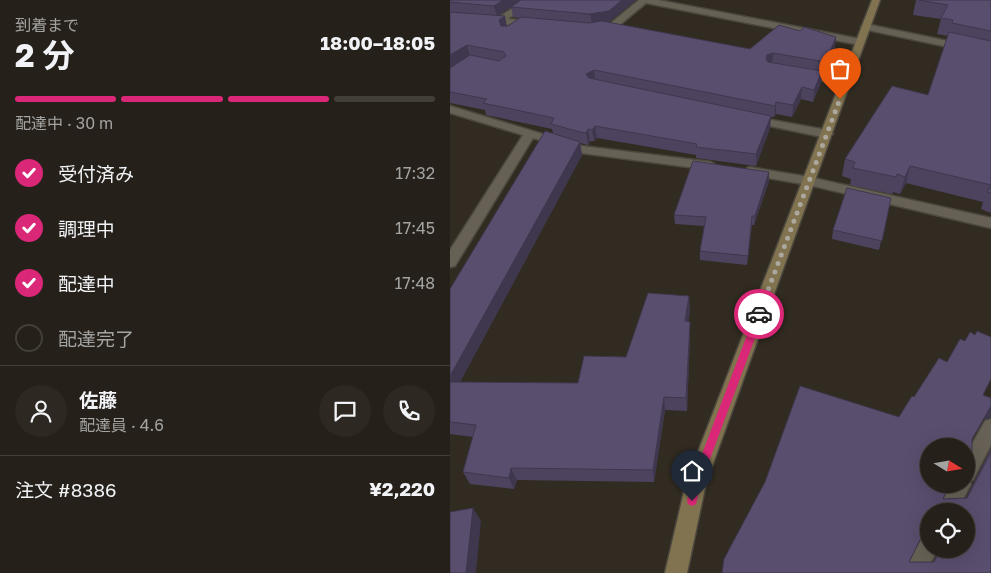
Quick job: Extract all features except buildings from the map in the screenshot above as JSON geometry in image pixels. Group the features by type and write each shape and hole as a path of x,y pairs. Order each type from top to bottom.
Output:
{"street":[{"path":"591,29 614,25 644,0 860,42"},
{"path":"676,573 696,483 876,0"},
{"path":"499,21 528,2"},
{"path":"450,17 542,25"},
{"path":"507,33 522,23"},
{"path":"866,27 991,53"},
{"path":"789,72 846,82"},
{"path":"450,109 529,135 581,149 730,168 810,181 991,223"},
{"path":"738,116 827,134"},
{"path":"450,262 529,135"},
{"path":"975,457 991,427"},
{"path":"914,573 922,558"}],"way so far":[{"path":"759,314 840,99"}],"route":[{"path":"692,501 696,483 759,314"}]}
